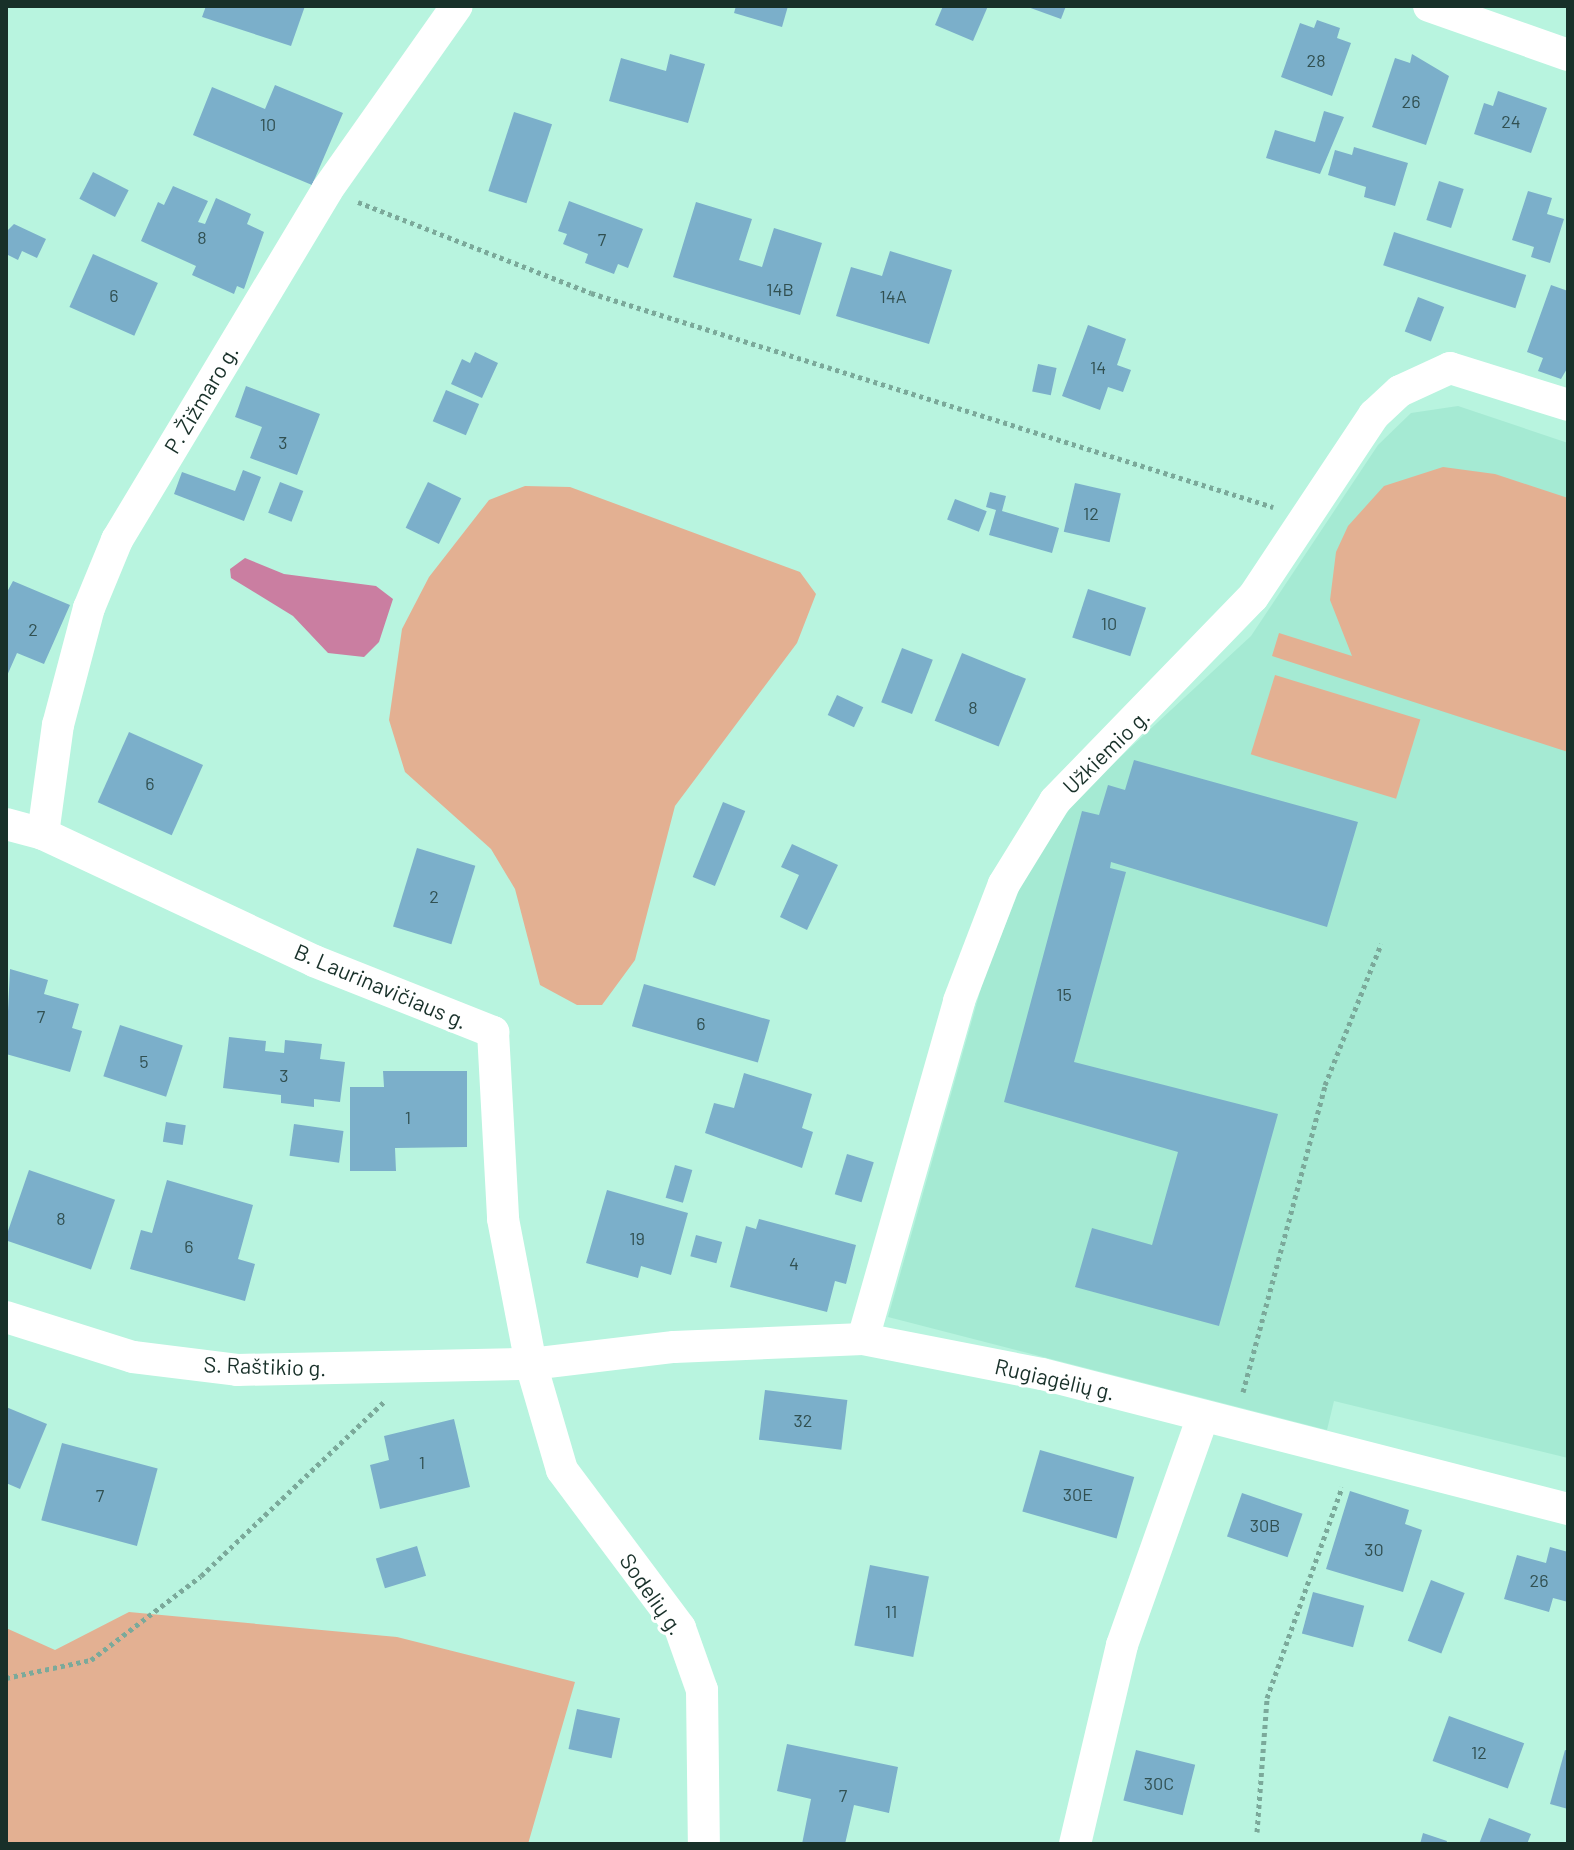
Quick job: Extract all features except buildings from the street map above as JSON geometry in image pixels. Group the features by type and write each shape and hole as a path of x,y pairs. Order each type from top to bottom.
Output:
{"street":[{"name":"P. Žižmaro g.","path":"43,834 58,725 89,608 117,540 327,190 457,6"},
{"path":"1429,6 1568,55"},
{"name":"Užkiemio g.","path":"863,1339 959,1001 1004,884 1055,801 1253,597 1374,415 1425,374 1450,368 1568,405"},
{"name":"B. Laurinavičiaus g.","path":"6,824 43,834 314,961 493,1032 503,1219 531,1364"},
{"name":"S. Raštikio g.","path":"6,1317 133,1357 237,1370 531,1364"},
{"name":"Rugiagėlių g.","path":"531,1364 674,1347 863,1339 1042,1374 1568,1509"},
{"name":"Sodelių g.","path":"531,1364 562,1470 680,1628 698,1677 704,1844"},
{"path":"1075,1844 1122,1645 1203,1416"}],"path":[{"path":"327,190 591,293 1248,494 1301,521"},
{"path":"1234,1424 1325,1085 1381,944"},
{"path":"6,1678 91,1660 201,1576 421,1368"},
{"path":"1257,1832 1267,1698 1353,1455"}],"shaded area":[{"path":"1458,406 1568,443 1568,1458 1334,1401 1327,1430 888,1317 983,981 1023,880 1078,796 1251,636 1378,445 1411,413"},
{"path":"1443,467 1495,474 1568,498 1568,752 1272,656 1279,633 1352,656 1330,600 1336,552 1348,526 1384,486"},
{"path":"525,486 570,487 800,572 816,594 797,643 675,806 635,960 602,1005 577,1005 540,985 515,889 491,849 405,772 389,720 402,629 429,577 489,500"},
{"path":"245,558 284,574 376,586 393,599 379,642 364,657 328,653 293,616 231,578 230,569"},
{"path":"1275,675 1420,719 1396,799 1251,754"},
{"path":"129,1612 397,1637 575,1682 528,1844 6,1844 6,1628 55,1650"}]}
